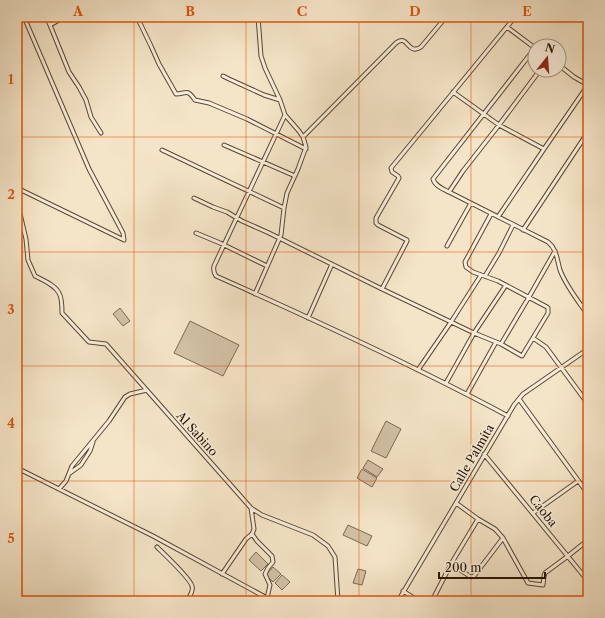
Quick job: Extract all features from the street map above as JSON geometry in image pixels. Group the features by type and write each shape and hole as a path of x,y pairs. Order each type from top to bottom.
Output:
{"street":[{"path":"17,188 124,240 123,233 89,168 24,17"},
{"path":"46,17 69,72 86,100 91,117 101,133"},
{"path":"50,25 68,17"},
{"path":"137,17 152,46 159,64 176,94 187,92 190,93 195,100 209,102 247,119 306,149"},
{"path":"256,294 281,236 284,208 288,192 306,149 303,137 285,116 280,100 264,68 261,56 258,17"},
{"path":"303,137 399,40 404,41 414,50 417,49 421,47 446,17"},
{"path":"382,289 407,243 407,240 378,225 376,221 376,218 399,178 392,172 391,168 515,17"},
{"path":"507,27 535,48 434,179 434,181 448,192 552,245 566,283 588,315"},
{"path":"498,217 588,85 567,71"},
{"path":"223,76 264,95 280,100"},
{"path":"448,192 534,78"},
{"path":"453,92 499,125 544,149"},
{"path":"285,116 214,266 213,270 216,276 446,383 508,416"},
{"path":"523,230 588,132"},
{"path":"224,144 295,176"},
{"path":"162,150 284,208"},
{"path":"194,198 227,212 242,221 262,229 382,289 474,333 501,344 522,356 548,313 548,308 492,278 473,272 466,267 465,262 491,214"},
{"name":"Al Sabino","path":"17,201 26,239 28,260 35,276 54,287 60,294 62,313 89,342 106,344 252,508 262,515 313,535 328,546 335,556 338,601"},
{"path":"447,246 471,203"},
{"path":"485,276 513,225"},
{"path":"196,232 267,266"},
{"path":"501,344 555,251"},
{"path":"308,318 332,264"},
{"path":"418,370 481,275"},
{"path":"446,383 474,333 506,285"},
{"path":"582,306 588,302"},
{"path":"533,338 546,347 588,404"},
{"path":"467,394 496,342"},
{"name":"Calle Palmita","path":"398,601 514,405 523,394 588,349"},
{"path":"59,489 66,481 72,466 94,441 125,397 130,394 147,390"},
{"path":"519,399 578,481 586,489 588,494"},
{"path":"70,473 81,466 90,452 94,441"},
{"name":"Caoba","path":"484,454 588,581"},
{"path":"17,468 153,536 270,601"},
{"path":"533,513 578,481"},
{"path":"456,502 478,519 495,529 503,538 528,583 543,585 545,573 588,540"},
{"path":"222,574 246,539 252,534 254,529 252,508"},
{"path":"432,601 451,564 478,519"},
{"path":"252,534 272,556 272,562 265,574 270,585 267,598"},
{"path":"451,564 471,577 474,576 503,538"},
{"path":"157,547 191,583 192,591 187,601"},
{"path":"403,592 417,601"}],"shaded area":[{"path":"120,308 130,321 123,326 113,314"},
{"path":"190,321 239,345 223,376 174,353"},
{"path":"386,421 401,429 386,458 371,451"},
{"path":"368,460 383,469 377,477 363,468"},
{"path":"362,469 377,478 372,487 357,478"},
{"path":"348,525 372,536 367,546 343,535"},
{"path":"256,552 268,564 261,571 249,560"},
{"path":"273,567 281,574 273,582 266,575"},
{"path":"358,569 366,571 362,585 353,583"},
{"path":"282,575 290,582 282,590 275,583"}]}
